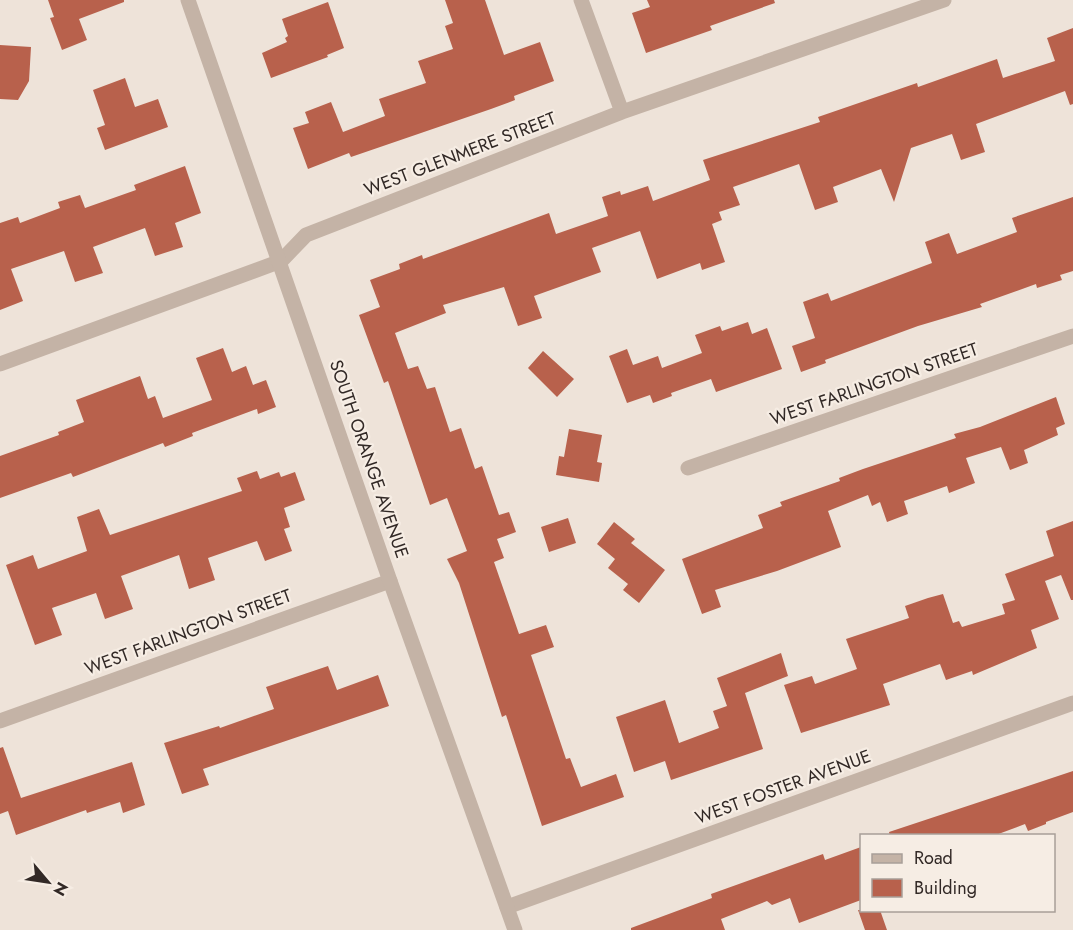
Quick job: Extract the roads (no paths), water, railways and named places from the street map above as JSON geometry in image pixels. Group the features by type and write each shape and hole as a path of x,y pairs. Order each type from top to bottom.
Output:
{"street":[{"name":"SOUTH ORANGE AVENUE","path":"188,0 281,261 390,580 515,930"},
{"path":"581,0 622,112"},
{"name":"WEST GLENMERE STREET","path":"0,364 281,261 306,235 622,112 944,0"},
{"name":"WEST FARLINGTON STREET","path":"687,468 1073,336"},
{"name":"WEST FARLINGTON STREET","path":"0,721 390,580"},
{"name":"WEST FOSTER AVENUE","path":"507,907 1073,703"}]}
